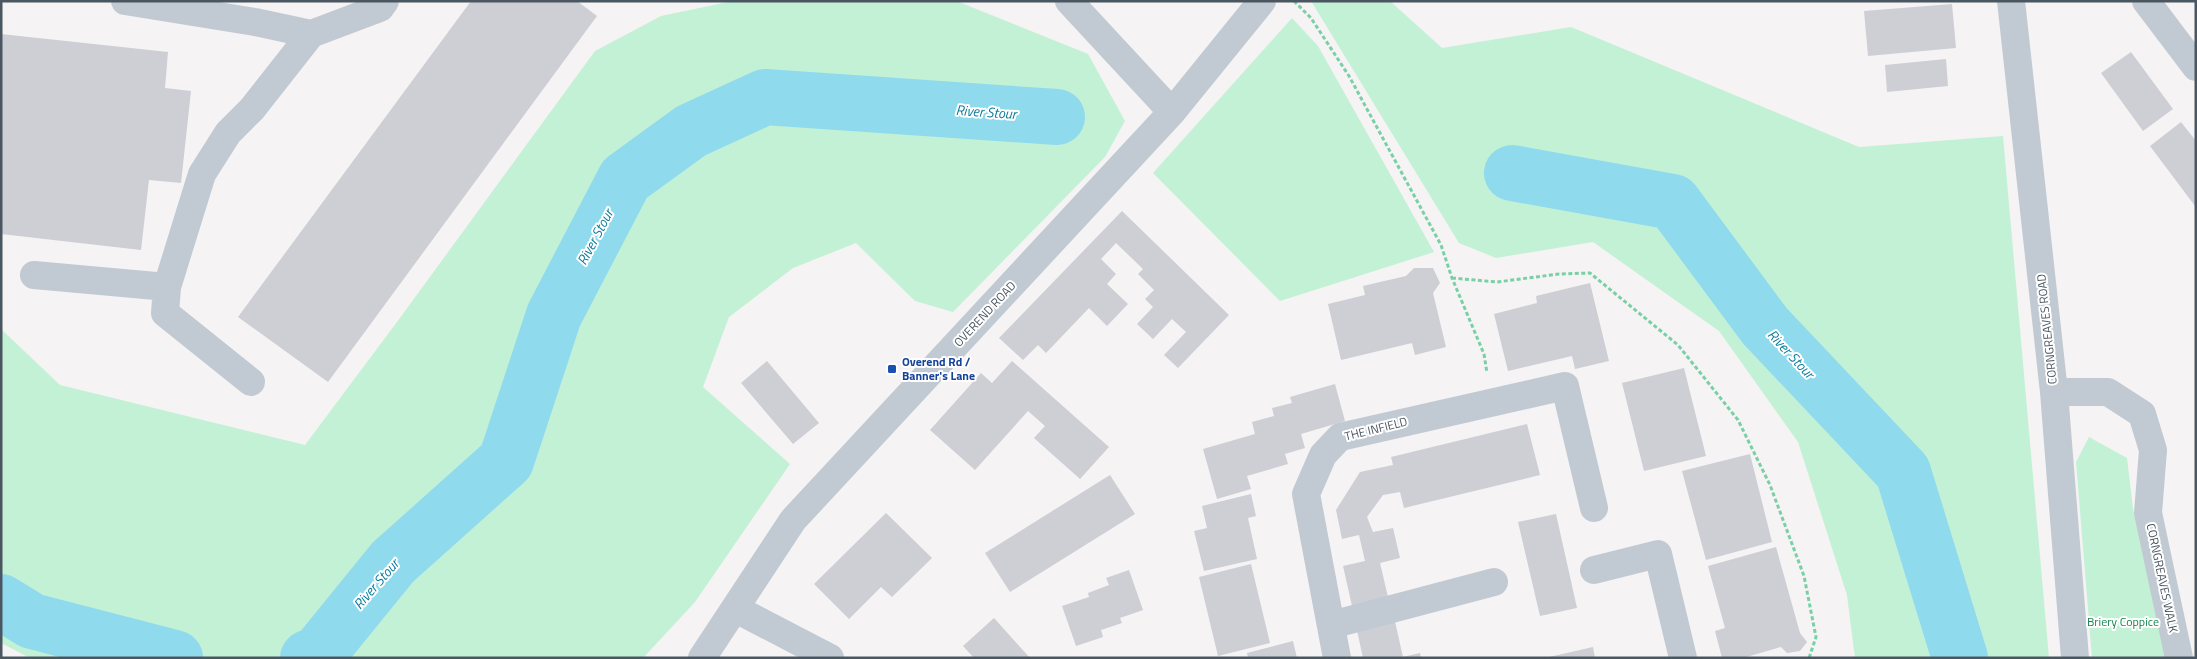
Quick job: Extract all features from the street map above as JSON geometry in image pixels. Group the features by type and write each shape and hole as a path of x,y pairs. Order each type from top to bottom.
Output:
{"street":[{"path":"125,1 255,22 311,34"},
{"path":"251,382 164,312 167,287 202,174 228,133 252,109 311,34 380,8 385,1"},
{"path":"1069,1 1172,112"},
{"name":"OVEREND ROAD","path":"702,658 793,520 1172,112 1262,1"},
{"name":"CORNGREAVES ROAD","path":"2011,1 2054,392 2075,658"},
{"path":"2146,1 2196,67"},
{"path":"34,275 167,287"},
{"name":"THE INFIELD","path":"1337,658 1306,494 1323,455 1340,437 1565,386 1594,508"},
{"name":"CORNGREAVES WALK","path":"2054,392 2108,392 2142,414 2153,450 2148,513 2179,658"},
{"path":"1594,570 1658,554 1682,651"},
{"path":"1331,624 1494,582"},
{"path":"736,609 830,658"}],"path":[{"path":"1294,1 1310,18 1349,76 1441,245 1452,278 1484,354 1494,402"},
{"path":"1452,278 1497,282 1559,274 1590,274 1678,345 1738,420 1770,485 1804,576 1816,637 1809,658"}],"green space":[{"path":"733,1 959,2 1088,54 1125,121 1105,157 953,312 915,301 856,243 793,268 729,317 703,387 790,464 695,602 643,658 30,658 1,643 1,329 60,385 305,445 595,51 661,16"},
{"path":"1311,1 1390,1 1442,48 1571,27 1859,147 2003,136 2049,658 1855,658 1847,595 1798,442 1719,331 1593,242 1496,258 1459,243"},
{"path":"1292,18 1318,46 1434,252 1280,301 1153,173"},
{"name":"Briery Coppice","path":"2089,437 2127,458 2133,509 2166,658 2092,658 2076,462"}],"building":[{"path":"471,1 577,1 597,16 328,382 238,317"},
{"path":"1952,4 1956,48 1868,56 1864,11"},
{"path":"1,34 168,52 165,88 191,91 181,183 149,180 141,250 1,234"},
{"path":"2131,52 2173,109 2143,131 2101,73"},
{"path":"1946,59 1948,86 1887,92 1885,65"},
{"path":"2181,122 2196,141 2195,206 2150,146"},
{"path":"1122,211 1229,315 1178,368 1164,355 1186,332 1172,319 1153,339 1137,324 1153,307 1145,299 1154,290 1138,274 1143,269 1116,243 1101,259 1116,274 1107,284 1128,304 1107,326 1089,308 1046,353 1038,345 1023,360 999,338"},
{"path":"1414,268 1433,268 1440,283 1433,293 1446,347 1415,355 1412,343 1341,360 1328,304 1365,295 1363,286 1406,276"},
{"path":"1590,283 1609,361 1575,369 1572,356 1508,371 1494,314 1537,303 1536,296"},
{"path":"767,361 819,423 793,444 741,383"},
{"path":"1012,361 1109,447 1080,479 1034,438 1045,426 1028,411 975,470 930,430 981,373 992,383"},
{"path":"1684,368 1706,456 1644,471 1622,383"},
{"path":"1335,384 1345,421 1301,434 1305,448 1285,454 1288,464 1247,476 1251,489 1217,499 1203,449 1255,434 1252,422 1274,416 1272,408 1292,403 1290,397"},
{"path":"1527,424 1540,475 1404,508 1400,492 1383,495 1367,517 1373,532 1393,528 1400,558 1380,563 1388,597 1352,606 1343,566 1365,561 1359,535 1342,539 1336,510 1360,472 1393,465 1391,457"},
{"path":"1750,454 1772,542 1706,560 1682,471"},
{"path":"1110,475 1135,514 1010,592 985,553"},
{"path":"1251,494 1256,516 1248,518 1257,559 1204,571 1194,531 1207,528 1202,506"},
{"path":"886,513 932,558 892,597 881,587 849,619 814,584"},
{"path":"1556,514 1577,608 1540,616 1518,522"},
{"path":"1776,547 1800,633 1807,642 1800,651 1787,653 1781,647 1743,658 1722,658 1715,631 1725,628 1708,566"},
{"path":"1251,564 1270,643 1218,656 1199,577"},
{"path":"1129,570 1143,610 1120,618 1122,623 1101,630 1103,637 1076,646 1062,606 1089,597 1088,593 1109,585 1106,578"},
{"path":"1394,617 1403,657 1420,653 1421,658 1363,658 1356,626"},
{"path":"994,618 1030,658 974,658 963,646"},
{"path":"1293,641 1297,658 1248,658 1247,653"},
{"path":"1593,647 1595,658 1549,658 1549,657"}],"waterway":[{"name":"River Stour","path":"308,658 319,653 393,562 506,461 554,315 625,179 691,131 765,97 1057,117"},
{"name":"River Stour","path":"1512,173 1673,202 1765,326 1903,472 1960,658"},
{"name":"River Stour","path":"1,602 32,621 175,658"}],"place":[{"name":"Overend Rd / Banner's Lane","path":"892,369"}]}
